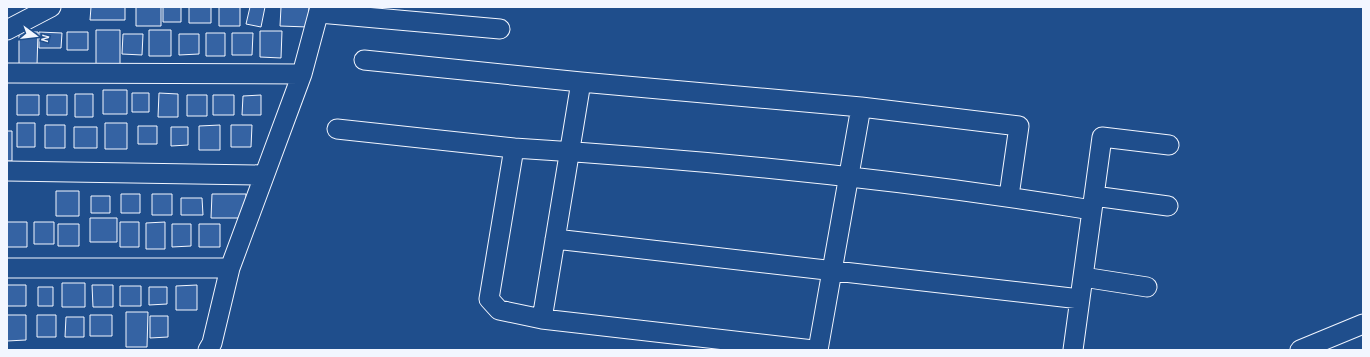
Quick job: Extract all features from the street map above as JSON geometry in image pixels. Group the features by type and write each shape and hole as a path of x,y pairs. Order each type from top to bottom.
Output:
{"street":[{"path":"7,30 51,7"},
{"path":"208,350 212,343 230,268 302,74 320,10 500,29"},
{"path":"364,60 581,82 861,107 1019,126 1009,196"},
{"path":"7,73 302,74"},
{"path":"542,319 581,82"},
{"path":"818,350 861,107"},
{"path":"337,129 514,148 569,151 849,176 1009,196 1093,203 1168,206"},
{"path":"1073,350 1102,137 1169,146"},
{"path":"514,148 489,300 499,310 542,319 813,350"},
{"path":"7,170 264,175"},
{"path":"555,239 1080,299"},
{"path":"7,268 230,268"},
{"path":"1083,277 1147,286"},
{"path":"1300,350 1363,324"}],"building":[{"path":"91,7 125,7 125,20 90,20"},
{"path":"136,7 161,7 161,26 136,26"},
{"path":"163,7 181,7 181,22 163,22"},
{"path":"189,7 211,7 211,23 189,23"},
{"path":"219,7 240,7 240,26 219,26"},
{"path":"250,7 265,7 261,27 246,24"},
{"path":"281,7 309,7 308,27 280,26"},
{"path":"96,30 120,30 120,66 96,66"},
{"path":"149,30 171,30 171,56 149,56"},
{"path":"260,31 282,31 281,58 260,57"},
{"path":"19,32 38,32 37,65 19,65"},
{"path":"39,32 62,33 61,48 39,48"},
{"path":"67,32 88,32 88,50 67,50"},
{"path":"206,33 225,33 225,56 206,56"},
{"path":"232,33 253,33 252,55 232,55"},
{"path":"123,34 143,34 142,55 122,54"},
{"path":"179,34 199,34 199,54 179,55"},
{"path":"103,90 127,90 127,114 103,114"},
{"path":"132,93 149,93 149,112 132,112"},
{"path":"159,93 178,94 178,117 158,117"},
{"path":"75,94 93,94 93,117 75,117"},
{"path":"17,95 39,95 39,115 17,115"},
{"path":"47,95 67,95 67,115 47,115"},
{"path":"187,95 207,95 207,116 187,116"},
{"path":"213,95 234,95 234,115 213,115"},
{"path":"261,95 261,115 242,115 243,96"},
{"path":"17,123 35,123 35,147 17,147"},
{"path":"105,123 127,123 127,149 105,149"},
{"path":"45,125 65,125 65,148 45,148"},
{"path":"220,125 220,150 199,150 199,126"},
{"path":"231,125 252,125 251,147 231,147"},
{"path":"138,126 157,126 157,144 138,144"},
{"path":"74,127 97,127 97,148 74,148"},
{"path":"171,127 188,127 188,145 171,146"},
{"path":"7,131 12,131 12,161 7,161"},
{"path":"56,191 79,191 79,216 56,216"},
{"path":"121,194 140,194 140,213 121,213"},
{"path":"152,194 172,194 172,215 152,215"},
{"path":"212,194 246,194 246,218 211,218"},
{"path":"91,196 110,196 110,213 91,213"},
{"path":"181,198 202,198 203,215 181,215"},
{"path":"90,218 117,218 117,242 90,242"},
{"path":"7,222 27,222 27,247 7,247"},
{"path":"34,222 54,222 54,244 34,244"},
{"path":"120,222 139,222 139,247 120,247"},
{"path":"165,222 165,249 146,249 146,223"},
{"path":"58,224 79,224 79,246 58,246"},
{"path":"172,224 191,224 191,246 172,247"},
{"path":"199,224 220,224 220,247 199,247"},
{"path":"62,283 85,283 85,307 62,307"},
{"path":"7,285 26,285 26,306 7,306"},
{"path":"92,285 113,285 113,307 93,307"},
{"path":"197,285 197,310 176,310 176,286"},
{"path":"120,286 141,286 141,306 120,306"},
{"path":"38,287 53,287 53,306 38,306"},
{"path":"149,287 167,287 167,304 149,305"},
{"path":"126,312 148,312 147,347 126,347"},
{"path":"7,315 26,315 26,340 7,341"},
{"path":"37,315 56,315 56,337 37,337"},
{"path":"90,315 112,315 112,336 90,336"},
{"path":"150,316 168,316 168,337 150,338"},
{"path":"66,317 84,317 84,337 65,337"}]}
